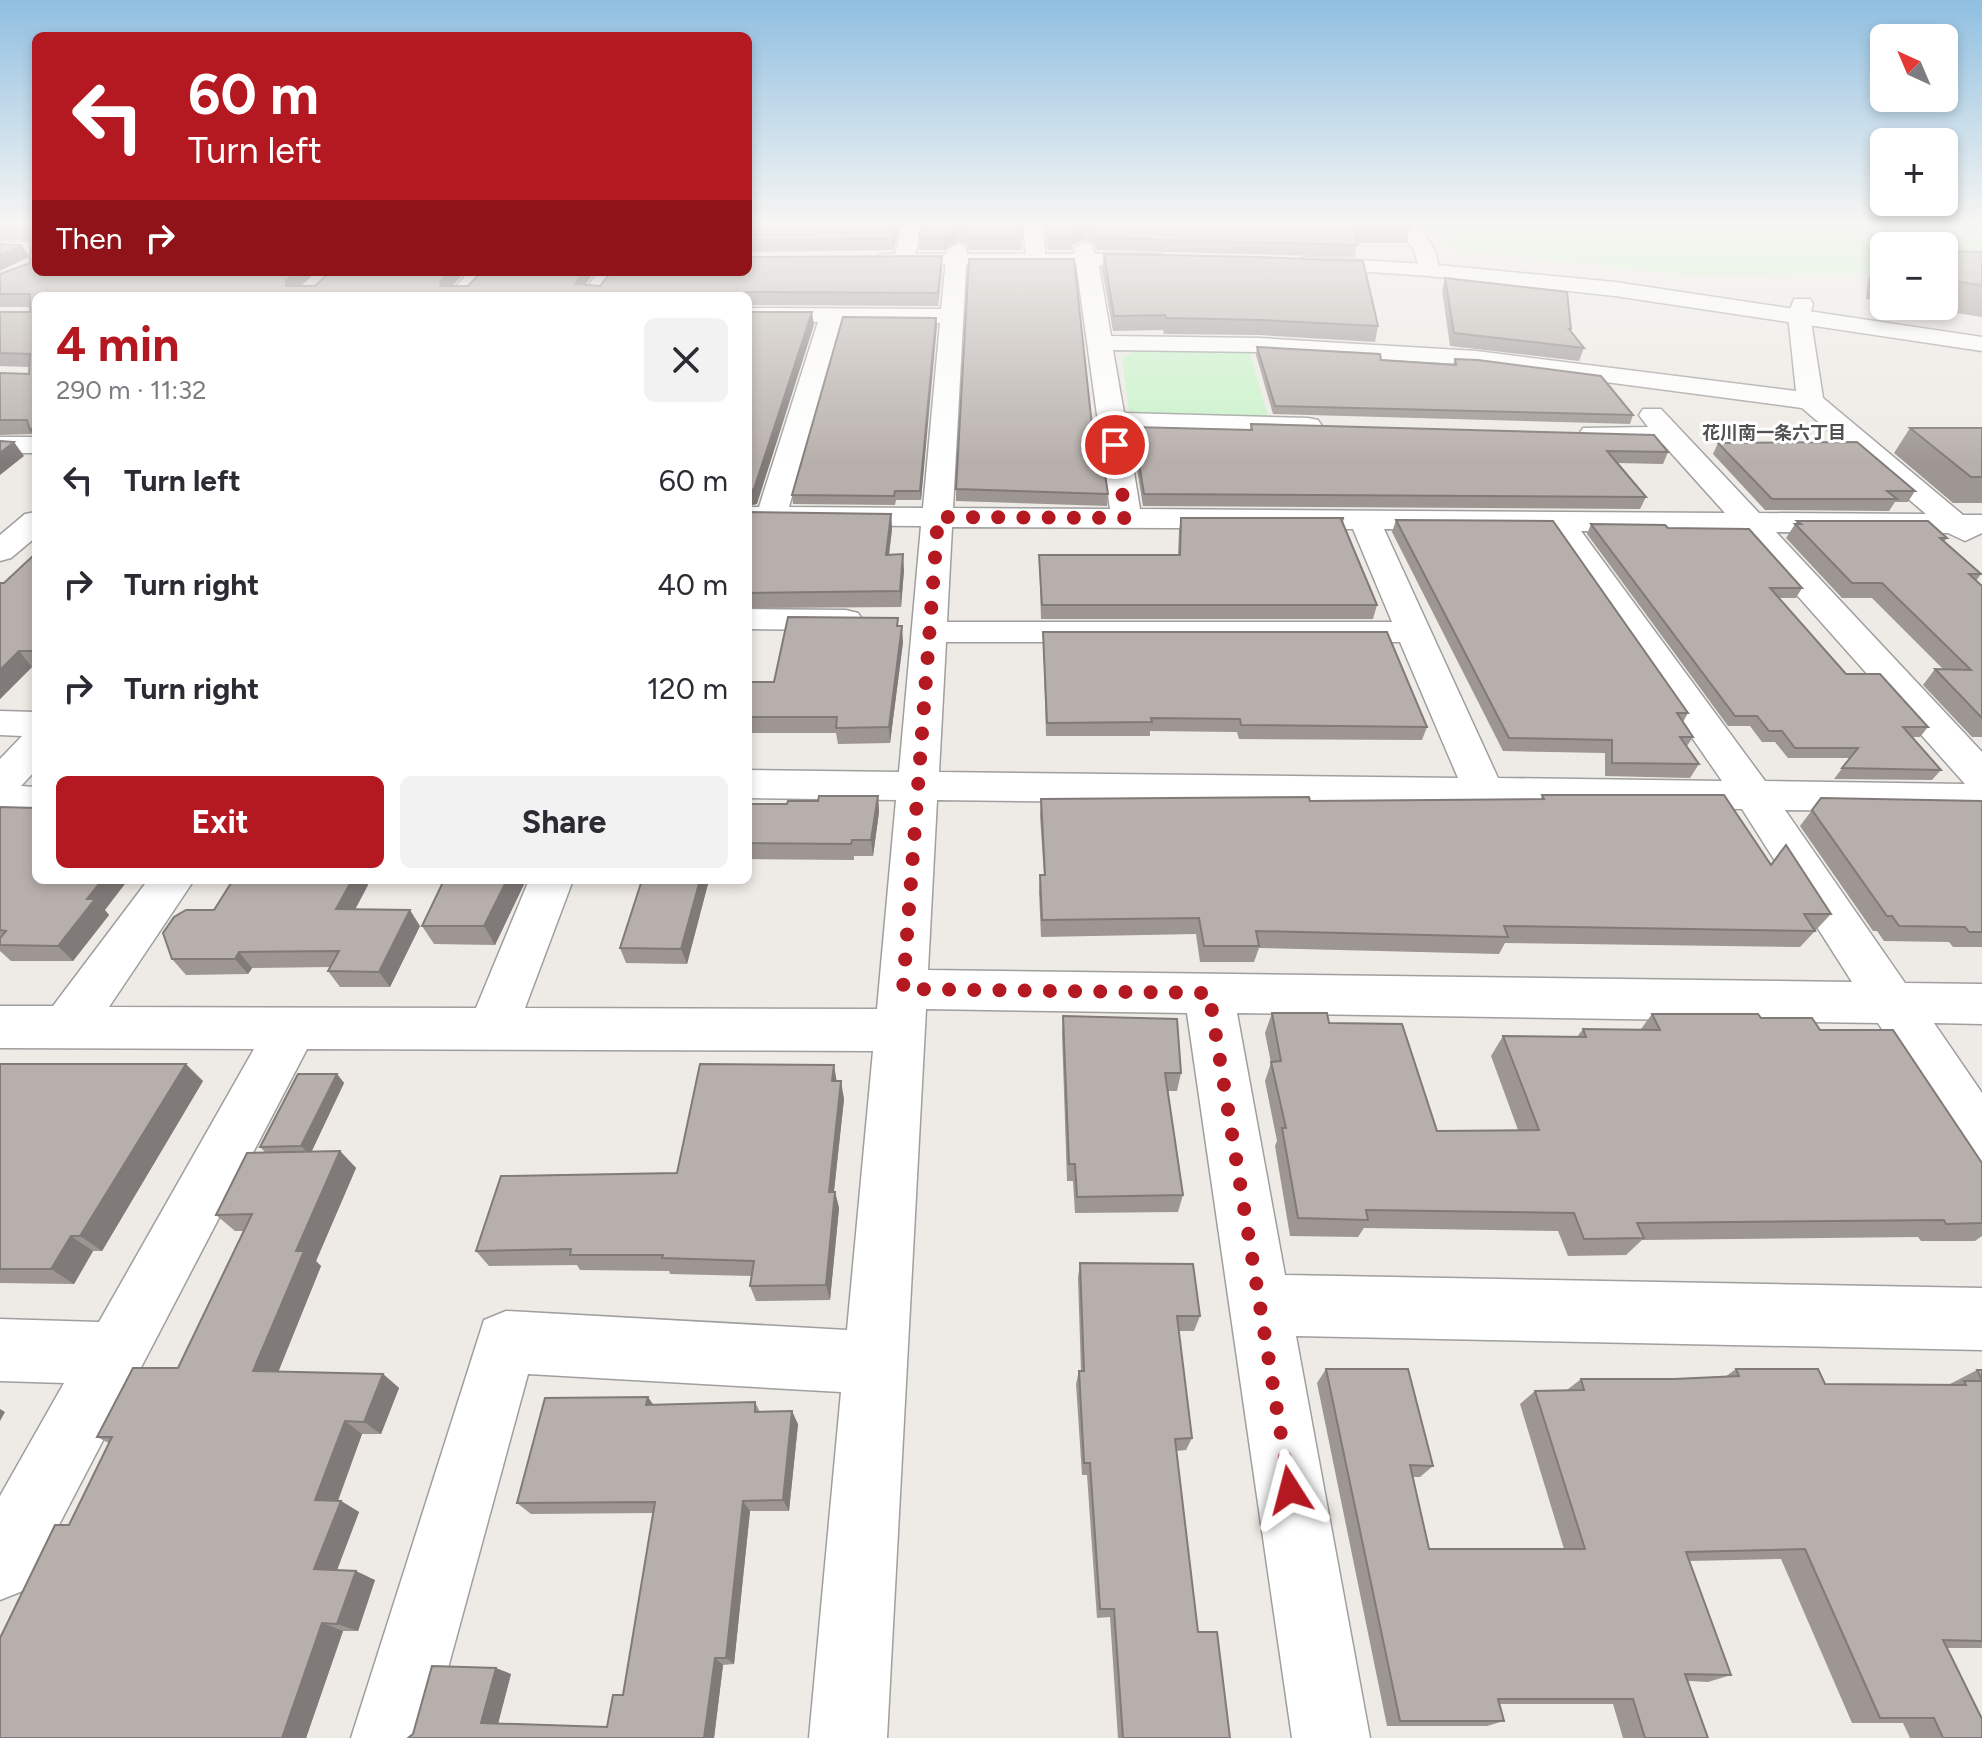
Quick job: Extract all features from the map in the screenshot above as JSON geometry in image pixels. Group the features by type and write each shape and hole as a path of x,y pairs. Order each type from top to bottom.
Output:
{"street":[{"path":"848,1738 918,788 911,624 938,517 954,302"},
{"path":"1093,302 1126,518"},
{"path":"1737,302 1982,332"},
{"path":"1801,309 1982,344"},
{"path":"1801,309 1810,401"},
{"path":"752,315 953,316"},
{"path":"832,315 760,516 1968,524"},
{"path":"1099,343 1259,345 1476,358 1810,401 1968,524 1982,547"},
{"path":"1618,375 1982,777"},
{"path":"1111,421 1329,427"},
{"path":"1562,433 1671,436"},
{"path":"0,445 32,445"},
{"path":"1364,520 1485,794"},
{"path":"1558,521 1754,796 1889,1003 1982,1138"},
{"path":"752,619 1413,632"},
{"path":"0,723 32,724"},
{"path":"0,784 32,749"},
{"path":"752,784 1982,798"},
{"path":"0,800 32,801"},
{"path":"66,1028 169,884"},
{"path":"492,1029 549,884"},
{"path":"1209,993 1331,1738"},
{"path":"0,1027 492,1029 1209,993 1982,1004"},
{"path":"0,1565 292,1028"},
{"path":"1260,1305 1982,1319"},
{"path":"390,1738 506,1342 875,1363"},
{"path":"0,1350 115,1354"}],"green space":[{"path":"1135,351 1250,352 1268,417 1136,415 1129,411 1122,357"}],"building":[{"path":"32,302 30,430 27,420 0,420 0,373 29,374 30,354 0,353 0,312 30,312"},
{"path":"967,302 1079,302 1092,426 1098,427 1108,494 956,489"},
{"path":"1112,302 1372,302 1378,326 1166,318 1165,315 1114,316"},
{"path":"1449,302 1568,302 1569,329 1584,348 1454,333"},
{"path":"752,312 812,312 754,489"},
{"path":"843,317 936,318 920,491 895,491 894,496 792,495"},
{"path":"1257,347 1380,354 1381,360 1456,365 1455,359 1478,360 1601,376 1633,415 1275,406"},
{"path":"1251,424 1654,435 1668,452 1607,451 1646,497 1144,494 1133,427 1252,430"},
{"path":"1910,428 1982,428 1982,477 1971,477"},
{"path":"0,441 14,442 0,453"},
{"path":"1857,442 1915,491 1887,491 1897,499 1772,499 1718,443"},
{"path":"752,512 891,514 886,555 903,554 900,591 752,593"},
{"path":"1181,518 1344,518 1341,519 1377,605 1042,605 1039,555 1180,555"},
{"path":"1396,520 1553,521 1688,713 1677,713 1693,737 1680,737 1699,764 1612,763 1612,740 1509,738"},
{"path":"1797,521 1928,521 1947,538 1940,538 1981,574 1969,574 1982,586 1982,718 1935,669 1971,670 1882,583 1852,583 1795,524 1801,524"},
{"path":"1591,524 1749,529 1802,588 1770,588 1846,674 1880,674 1928,727 1903,727 1941,770 1842,768 1858,748 1795,748 1782,731 1769,731 1757,716 1735,716"},
{"path":"32,557 32,651 19,651 0,670 0,583 4,583"},
{"path":"788,617 898,618 897,626 902,626 889,727 836,728 837,717 752,717 752,682 774,682"},
{"path":"1043,632 1387,632 1427,727 1241,725 1240,719 1151,718 1152,722 1047,723"},
{"path":"1542,795 1724,795 1771,865 1786,845 1831,914 1804,914 1815,931 1504,926 1508,937 1256,931 1259,946 1204,946 1199,918 1042,920 1040,875 1045,875 1041,799 1544,799"},
{"path":"819,796 878,796 871,840 852,840 851,844 752,843 752,804 818,801"},
{"path":"1821,798 1982,801 1982,932 1969,932 1965,927 1899,926 1892,916 1887,916 1812,810"},
{"path":"0,807 32,808 32,884 99,884 87,899 95,899 58,946 0,945 0,938 6,931 0,930"},
{"path":"230,884 350,884 336,909 410,910 379,972 328,971 339,951 239,952 235,959 172,959 163,933 174,917 186,910 214,910"},
{"path":"442,884 505,884 484,926 422,926"},
{"path":"641,884 699,884 681,949 620,948"},
{"path":"1272,1013 1327,1013 1329,1023 1402,1024 1437,1131 1539,1130 1503,1036 1586,1037 1583,1029 1660,1030 1652,1014 1758,1014 1761,1018 1812,1018 1820,1030 1893,1030 1982,1163 1982,1223 1946,1224 1944,1220 1637,1223 1644,1238 1584,1239 1574,1213 1366,1210 1368,1220 1298,1218 1282,1128 1286,1128 1271,1062 1281,1061"},
{"path":"1063,1016 1177,1019 1181,1073 1165,1073 1183,1195 1077,1197 1075,1164 1069,1164"},
{"path":"0,1064 186,1064 80,1236 71,1236 51,1269 0,1269"},
{"path":"700,1064 834,1065 832,1081 841,1081 829,1192 835,1192 826,1285 750,1286 754,1261 662,1258 663,1255 570,1255 571,1249 476,1251 501,1176 677,1173"},
{"path":"298,1074 337,1074 301,1146 260,1147"},
{"path":"340,1151 296,1251 304,1251 253,1371 383,1374 364,1422 345,1421 315,1500 341,1501 314,1569 356,1571 337,1624 322,1623 282,1738 0,1738 0,1638 55,1525 69,1525 112,1437 97,1437 133,1368 178,1368 252,1214 216,1215 247,1153"},
{"path":"1080,1263 1193,1264 1200,1316 1177,1316 1192,1438 1175,1439 1198,1632 1217,1632 1230,1738 1123,1738 1114,1609 1100,1609 1090,1463 1084,1463 1079,1371 1084,1371"},
{"path":"1326,1369 1408,1369 1433,1466 1410,1465 1429,1549 1585,1549 1535,1391 1584,1390 1581,1379 1739,1376 1736,1369 1818,1369 1825,1384 1966,1385 1964,1381 1982,1381 1982,1641 1943,1640 1982,1719 1982,1738 1943,1738 1934,1718 1880,1718 1805,1549 1686,1552 1731,1675 1685,1674 1708,1738 1645,1738 1633,1699 1498,1699 1504,1721 1400,1721"},
{"path":"648,1397 646,1405 755,1402 755,1412 792,1411 783,1500 743,1501 726,1658 715,1658 704,1738 408,1738 413,1734 432,1666 496,1668 481,1723 607,1727 613,1695 623,1695 655,1502 517,1503 545,1398"}],"district":[{"name":"花川南一条六丁目","path":"1774,433"}],"route":[{"path":"1115,445 1126,518 938,517 903,989 1209,993 1290,1490"}]}
